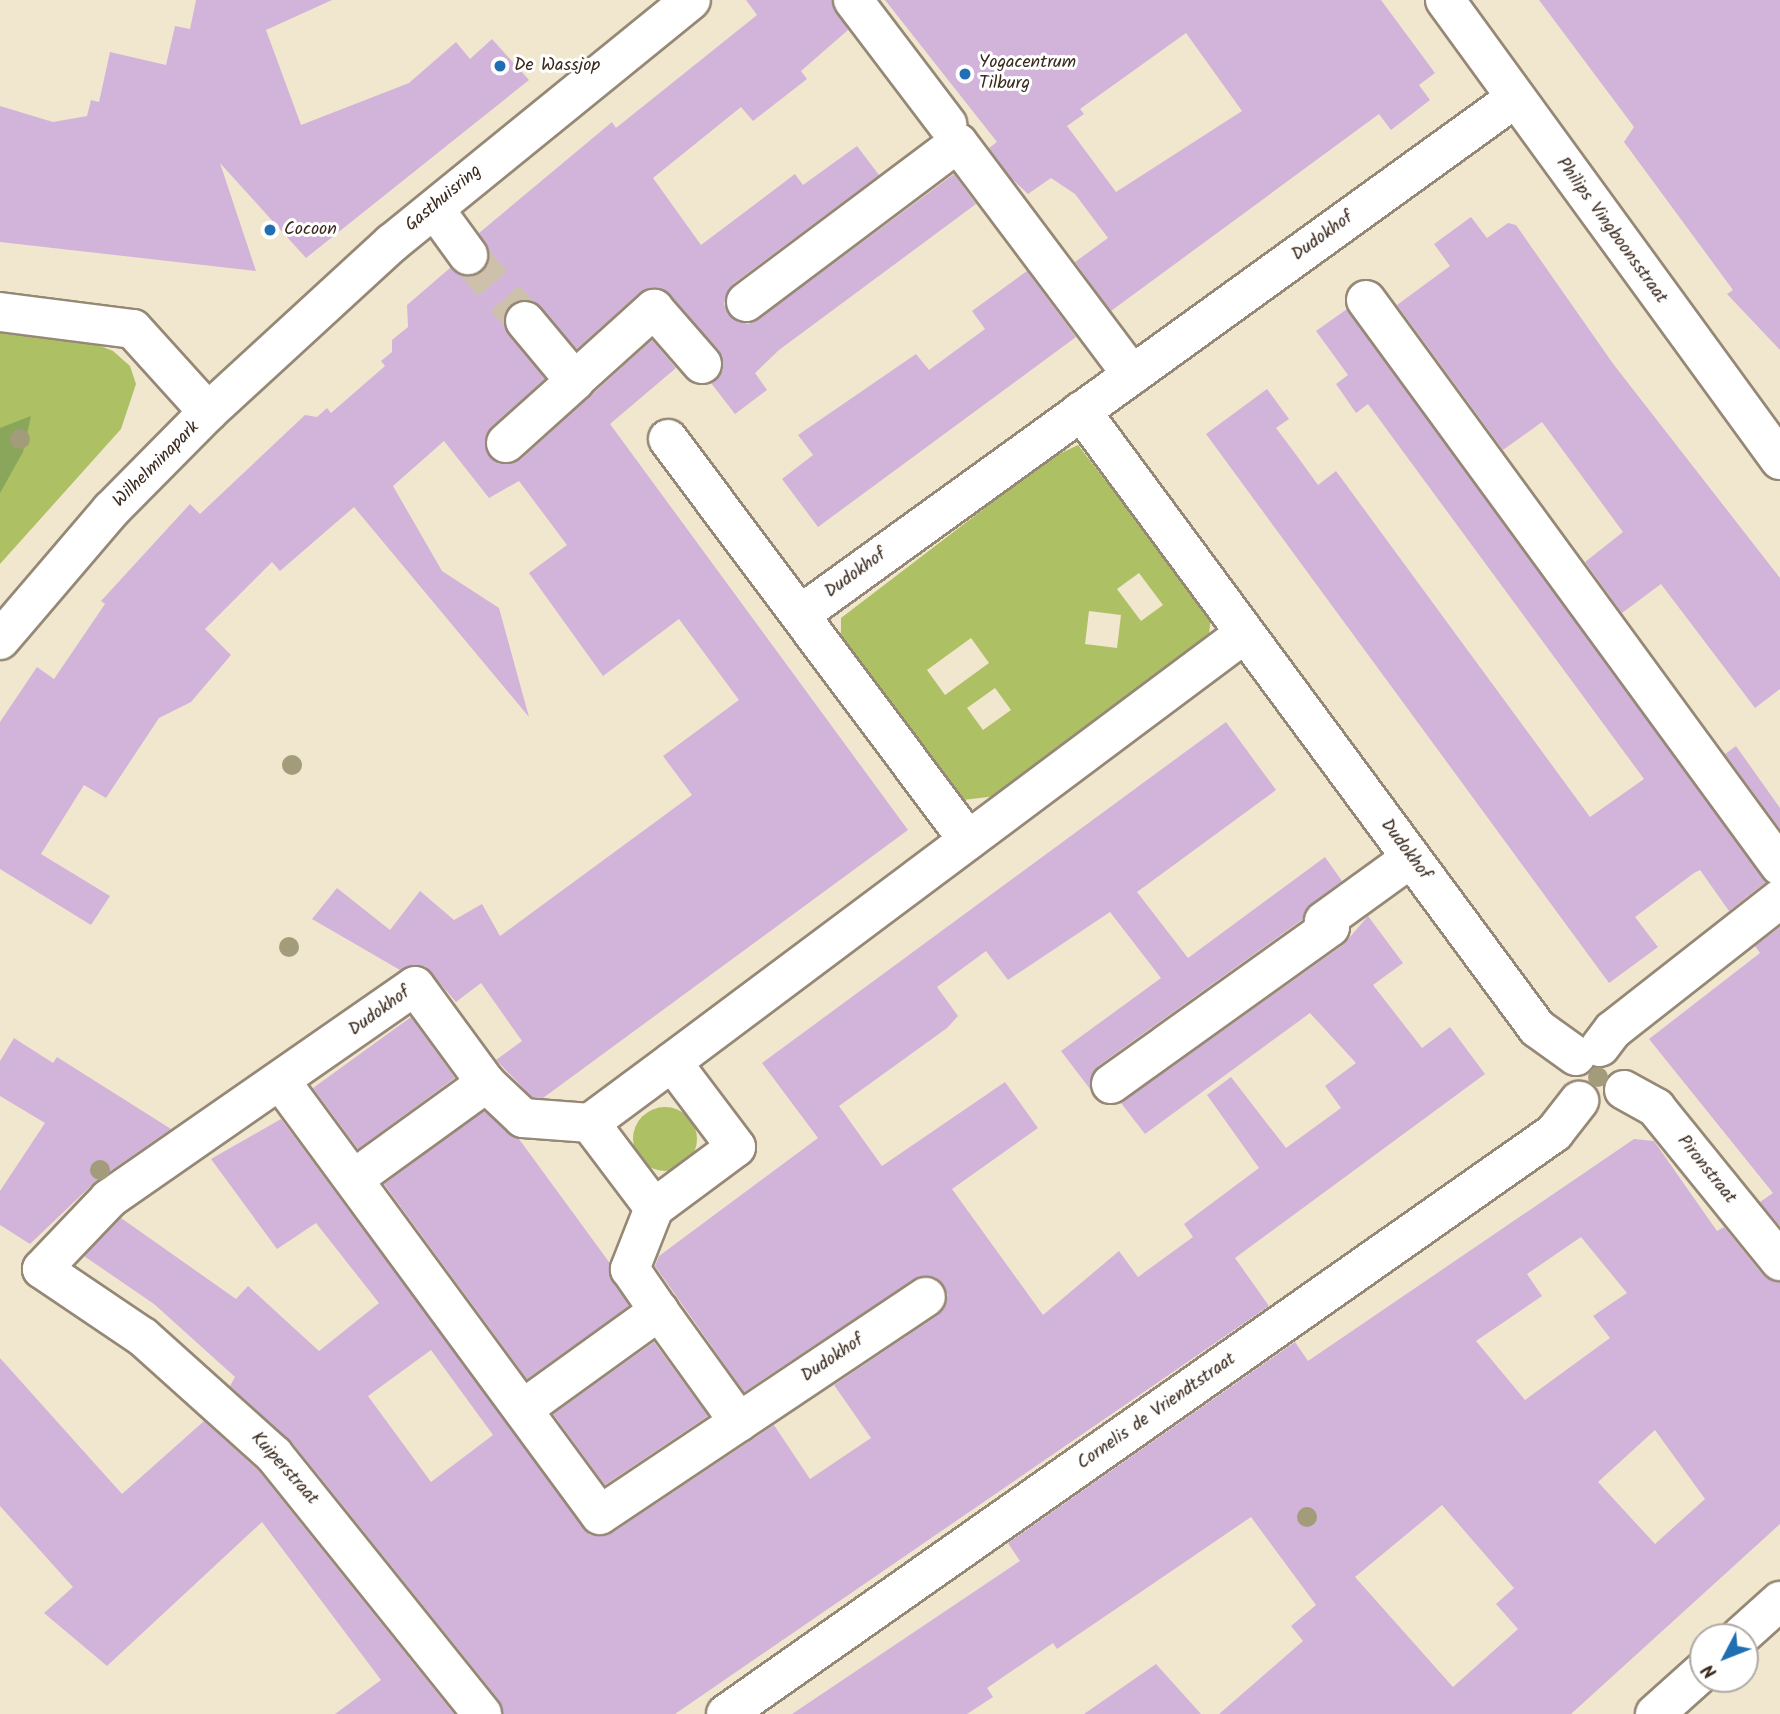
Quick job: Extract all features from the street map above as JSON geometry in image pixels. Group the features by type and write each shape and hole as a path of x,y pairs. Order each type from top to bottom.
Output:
{"street":[{"name":"Gasthuisring","path":"208,412 392,243 691,0"},
{"path":"853,0 1132,375"},
{"name":"Philips Vingboonsstraat","path":"1445,0 1514,99 1780,460"},
{"name":"Dudokhof","path":"801,614 1514,99"},
{"path":"746,302 952,134"},
{"path":"444,222 468,255"},
{"path":"1366,300 1780,866"},
{"path":"506,443 654,309 702,364"},
{"name":"Wilhelminapark","path":"0,312 133,329 208,412 83,541 0,640"},
{"path":"525,321 574,381"},
{"name":"Dudokhof","path":"1081,411 1537,1028 1588,1051 1624,1063 1624,1090"},
{"path":"668,439 968,840"},
{"path":"355,1178 486,1083 523,1118 590,1123 1244,634"},
{"path":"1111,1084 1329,928 1324,920 1411,858"},
{"path":"1624,1090 1605,1106 1579,1101 1567,1079 1588,1051 1780,899"},
{"name":"Dudokhof","path":"486,1083 415,986 282,1083 355,1178 600,1515 926,1297"},
{"path":"672,1062 736,1147 654,1208 629,1269 739,1422"},
{"name":"Kuiperstraat","path":"282,1083 109,1199 42,1269 153,1346 274,1455 482,1714"},
{"name":"Pironstraat","path":"1624,1090 1656,1108 1780,1261"},
{"name":"Cornelis de Vriendtstraat","path":"726,1714 1554,1133 1579,1101"},
{"path":"590,1123 654,1208"},
{"path":"523,1409 659,1311"},
{"path":"1756,1623 1780,1601"},
{"path":"1655,1714 1689,1684"}],"green space":[{"path":"0,332 88,341 113,351 130,366 136,384 121,429 0,564"},
{"path":"31,416 23,452 0,493 0,428"},
{"path":"1078,445 1211,617 1209,634 996,796 963,800 841,641 841,618 1049,459","holes":["1139,573 1163,605 1141,621 1117,589","1089,611 1121,615 1117,648 1085,644","971,638 989,663 945,695 927,670","995,688 1011,710 983,730 967,708"]},
{"path":"659,1107 671,1107 688,1116 695,1127 695,1151 688,1162 671,1171 659,1171 647,1166 638,1157 633,1145 633,1133 638,1121 647,1112"}],"building":[{"path":"196,0 332,0 266,30 301,125 409,83 456,42 470,59 492,39 529,80 306,258 220,163 256,271 0,242 0,106 53,122 87,116 91,100 99,102 110,52 166,65 175,26 190,29"},
{"path":"746,0 832,0 848,30 801,71 807,79 753,121 741,107 653,178 701,245 795,174 803,185 857,146 879,175 733,284 724,304 729,316 748,324 759,319 954,174 976,204 779,350 755,373 767,390 735,414 711,383 723,370 719,350 662,289 639,293 577,349 533,301 512,304 504,325 545,379 491,427 485,447 499,464 520,460 652,340 676,368 610,424 908,830 543,1098 532,1097 496,1060 522,1041 481,983 456,1002 425,966 400,970 312,919 337,888 390,930 420,891 454,920 482,904 500,936 692,795 663,756 739,700 679,619 603,676 529,573 567,545 519,481 489,498 444,441 393,486 442,571 499,608 529,717 354,507 280,571 272,562 205,629 231,655 191,702 159,718 106,798 84,785 41,854 110,896 91,925 0,869 0,722 37,667 54,679 105,604 101,601 190,504 200,514 305,415 317,417 327,408 331,413 385,366 381,361 392,352 392,340 408,327 407,305 450,268 470,277 481,272 490,253 479,233 612,122 616,128 757,15"},
{"path":"885,0 1381,0 1435,73 1419,85 1430,100 1391,130 1379,114 1111,311 1075,262 1108,238 1075,194 1051,178 1028,194 1011,178 989,148 997,142","holes":["1186,33 1242,111 1116,192 1067,126 1084,114 1080,109"]},
{"path":"1539,0 1780,0 1780,350 1727,294 1733,290 1624,142 1634,127"},
{"path":"1471,217 1487,238 1508,223 1516,225 1614,365 1780,578 1780,689 1755,708 1661,584 1622,613 1585,562 1623,532 1542,422 1503,450 1397,305 1450,266 1434,244"},
{"path":"1027,271 1076,337 818,527 782,479 813,455 798,435 916,354 929,370 985,329 972,311"},
{"path":"1347,309 1766,882 1729,911 1700,870 1694,873 1635,917 1658,947 1609,983 1206,434 1267,389 1289,419 1276,428 1318,485 1336,471 1590,817 1644,779 1368,404 1356,413 1336,384 1348,375 1316,331"},
{"path":"1226,722 1276,790 1137,892 1188,958 1325,857 1342,881 1311,904 1303,919 1098,1066 1090,1089 1061,1051 1161,978 1110,912 1008,980 986,951 937,987 958,1016 947,1028 839,1106 882,1166 1005,1082 1038,1128 952,1189 1043,1315 1119,1251 1138,1277 1193,1237 1184,1224 1259,1168 1207,1095 1231,1077 1286,1148 1341,1108 1325,1086 1356,1063 1310,1013 1145,1134 1121,1103 1343,945 1368,916 1403,963 1373,985 1422,1048 1450,1027 1485,1074 1235,1258 1269,1306 675,1714 503,1714 499,1700 291,1441 230,1386 235,1377 154,1304 84,1256 121,1218 236,1299 248,1286 319,1351 379,1303 316,1223 277,1249 211,1159 281,1119 590,1535 612,1533 774,1425 810,1479 871,1438 834,1385 938,1315 948,1295 935,1277 914,1279 744,1392 655,1266 659,1256 818,1138 762,1063","holes":["431,1350 493,1435 431,1482 368,1396"]},
{"path":"1736,746 1780,808 1780,829 1725,754"},
{"path":"1780,927 1780,1226 1760,1202 1773,1193 1649,1039 1760,953 1755,946"},
{"path":"411,1017 455,1078 358,1149 313,1088"},
{"path":"14,1038 53,1063 57,1057 171,1129 96,1181 30,1244 0,1225 0,1191 45,1123 0,1096 0,1061"},
{"path":"484,1111 519,1139 609,1262 612,1281 629,1306 527,1379 384,1184"},
{"path":"1634,1139 1654,1141 1717,1231 1724,1227 1763,1275 1780,1282 1780,1524 1571,1714 1219,1714 1303,1641 1291,1626 1316,1605 1251,1517 1057,1649 1053,1643 987,1688 993,1697 967,1714 792,1714 1020,1561 1008,1543 1295,1342 1308,1361","holes":["1581,1237 1627,1293 1593,1316 1610,1338 1525,1400 1476,1341 1542,1296 1527,1274","1655,1430 1705,1499 1655,1544 1598,1482","1442,1505 1514,1588 1496,1604 1518,1629 1453,1687 1355,1577"]},
{"path":"654,1342 708,1416 605,1485 553,1414"},
{"path":"0,1358 122,1494 204,1421 258,1470 454,1714 335,1714 381,1680 262,1522 107,1666 44,1613 73,1587 0,1506"},
{"path":"1156,1664 1201,1714 1084,1714"}],"tunnel":[{"path":"468,255 525,321"}],"place":[{"name":"De Wassjop","path":"500,66"},
{"name":"Yogacentrum Tilburg","path":"965,74"},
{"name":"Cocoon","path":"270,230"}]}
